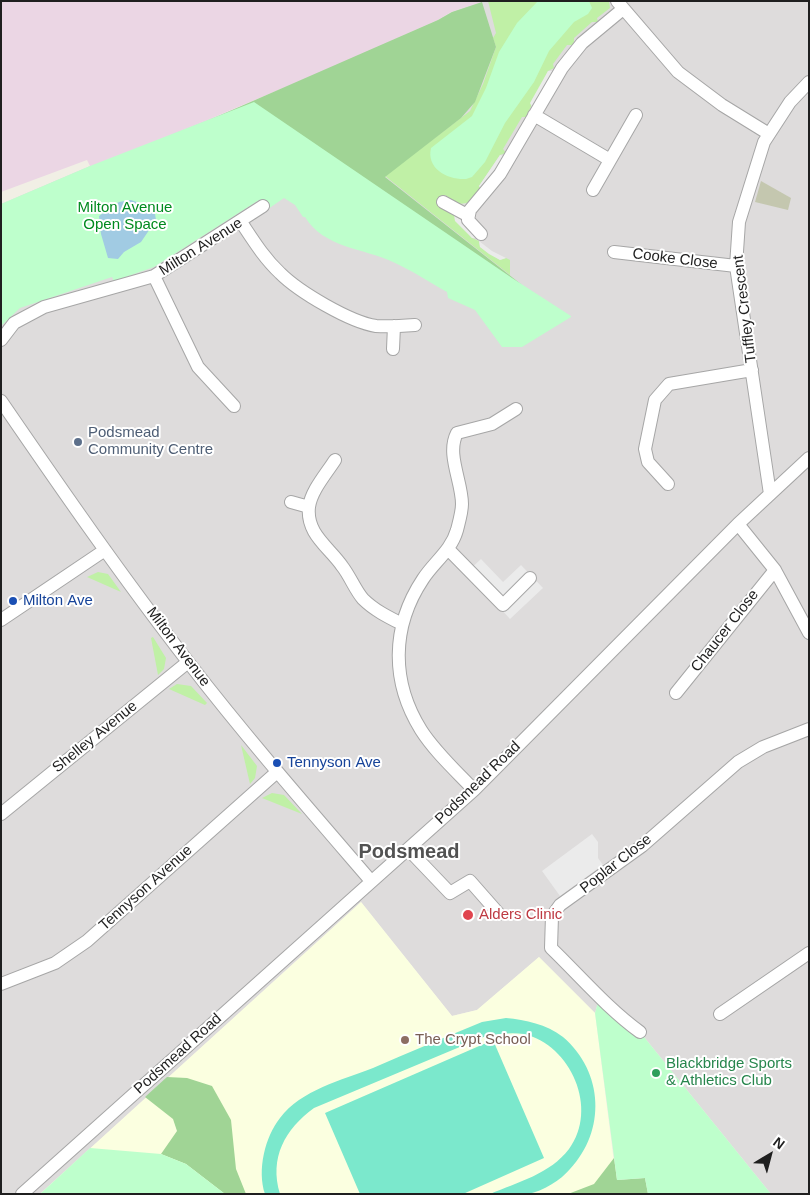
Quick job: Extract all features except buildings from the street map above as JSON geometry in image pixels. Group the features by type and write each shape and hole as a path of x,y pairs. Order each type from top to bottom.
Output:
{"street":[{"path":"467,215 500,174 572,54 620,5 678,72 722,105 769,134"},
{"name":"Tuffley Crescent","path":"770,494 736,266 739,222 753,174 769,134 790,102 809,82"},
{"path":"534,115 610,160"},
{"path":"593,190 636,115"},
{"path":"443,202 467,215 468,220 481,234"},
{"name":"Milton Avenue","path":"1,340 14,323 44,308 154,276 241,222 263,206"},
{"path":"241,222 260,250 281,275 351,319 376,326 415,325"},
{"name":"Cooke Close","path":"614,252 736,266"},
{"path":"154,276 198,367 234,406"},
{"path":"393,349 394,326"},
{"path":"668,484 648,462 645,449 655,400 661,391 670,384 752,370"},
{"name":"Milton Avenue","path":"1,401 105,550 188,662 277,772 371,881"},
{"path":"474,790 422,732 411,711 399,680 399,647 402,624 423,579 448,549 457,531 462,504 452,442 457,433 492,424 516,409"},
{"name":"Podsmead Road","path":"22,1194 474,790 738,524 809,458"},
{"path":"335,460 315,491 309,507 310,520 316,537 342,566 362,597 373,607 402,624"},
{"path":"292,502 309,507"},
{"path":"738,524 775,570 809,633"},
{"path":"448,549 503,605 530,578"},
{"path":"1,620 105,550"},
{"name":"Chaucer Close","path":"676,693 775,570"},
{"name":"Shelley Avenue","path":"1,814 188,662"},
{"name":"Poplar Close","path":"640,1032 617,1015 600,995 550,948 552,916 560,905 642,846 738,762 763,747 809,729"},
{"name":"Tennyson Avenue","path":"1,984 55,963 87,942 277,772"},
{"path":"408,849 450,893 470,881 499,914"},
{"path":"720,1014 809,953"}],"shaded area":[{"path":"1,1 482,2 451,12 438,20 320,73 91,168 87,160 1,192"},
{"path":"482,1 809,1 809,1194 771,1194 640,1032 600,996 595,1013 539,957 477,1010 452,1016 361,902 40,1194 1,1194 1,204 90,166 254,101 438,20 451,12"},
{"path":"548,71 553,71 532,107 530,103"},
{"path":"500,155 504,156 481,189 479,186"},
{"path":"761,181 791,198 788,210 755,202"},
{"path":"454,215 477,238 472,238 455,221"},
{"path":"479,241 492,251 506,258 500,260 489,254 480,247"},
{"path":"481,559 503,582 521,565 543,588 510,619 467,572"},
{"path":"592,834 598,842 598,858 603,865 560,896 542,871"},
{"name":"The Crypt School","path":"361,902 452,1016 477,1010 539,957 595,1013 618,1194 40,1194"}],"green space":[{"path":"488,1 609,1 610,8 597,18 598,22 592,22 574,38 572,45 567,45 553,64 554,68 548,71 526,117 522,117 503,149 506,153 500,155 479,186 481,189 467,203 459,204 445,195 439,204 454,215 472,238 479,241 480,247 500,260 506,258 510,260 510,275 385,176 470,111 483,84 496,47 493,38 496,33"},
{"path":"538,1 589,1 592,8 588,14 574,22 549,51 534,82 505,123 485,162 472,177 466,179 452,178 440,172 432,162 431,148 472,116 486,88 499,52 517,23"},
{"path":"482,2 496,47 475,102 461,118 385,177 522,285 277,156 79,177 438,20 452,12"},
{"name":"Milton Avenue Open Space","path":"254,102 571,317 522,347 502,347 475,310 448,298 447,292 400,265 333,241 313,227 295,205 284,198 268,209 259,200 154,267 114,281 112,277 20,308 1,326 1,204 90,166"},
{"path":"98,572 108,574 121,592 87,577"},
{"path":"153,637 166,658 164,669 158,675 151,638"},
{"path":"177,684 191,686 207,703 205,705 169,689"},
{"path":"241,745 257,766 255,778 250,784"},
{"path":"272,793 284,795 302,814 262,798"},
{"path":"600,995 640,1032 771,1194 648,1194 645,1178 617,1180 595,1013"},
{"path":"506,1018 536,1023 563,1037 577,1051 593,1084 594,1120 590,1137 582,1154 557,1181 546,1188 528,1194 490,1194 533,1176 553,1165 569,1149 578,1133 581,1116 580,1098 575,1081 567,1065 555,1051 541,1040 524,1034 510,1033 486,1036 314,1108 295,1125 282,1145 277,1168 280,1194 265,1194 262,1164 270,1135 280,1118 299,1100 323,1087 482,1022"},
{"path":"493,1040 544,1158 463,1194 360,1194 325,1113"},
{"path":"167,1077 187,1078 212,1086 231,1120 236,1169 246,1194 225,1194 186,1164 161,1154 177,1131 173,1119 145,1097"},
{"path":"90,1148 161,1154 186,1164 225,1194 40,1194"},
{"path":"614,1158 617,1180 645,1178 648,1194 568,1194 594,1184"}],"water":[{"path":"131,200 154,208 156,220 141,242 124,252 118,259 108,258 101,234 99,216 119,202"}],"place":[{"name":"Podsmead Community Centre","path":"78,442"},
{"name":"Milton Ave","path":"13,601"},
{"name":"Tennyson Ave","path":"277,763"},
{"name":"Alders Clinic","path":"468,915"},
{"name":"The Crypt School","path":"405,1040"},
{"name":"Blackbridge Sports & Athletics Club","path":"656,1073"}],"district":[{"name":"Podsmead","path":"409,852"}]}
